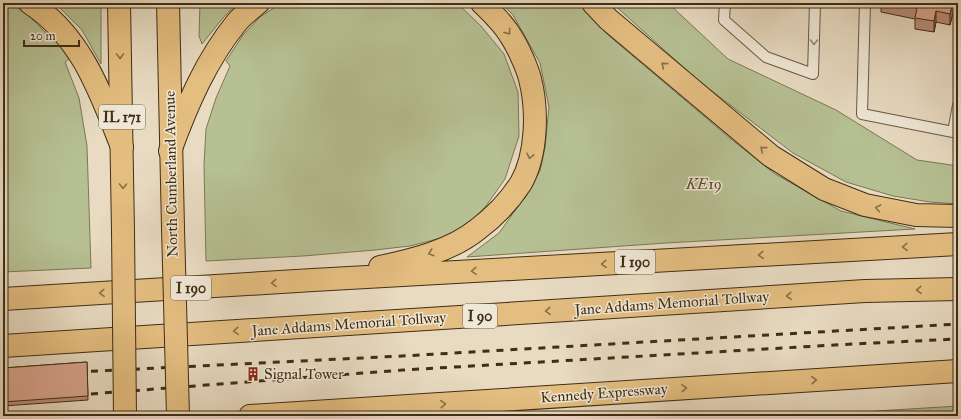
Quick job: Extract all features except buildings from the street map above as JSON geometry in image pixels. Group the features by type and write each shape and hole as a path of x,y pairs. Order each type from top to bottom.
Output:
{"main road":[{"path":"30,3 52,20 82,56 92,75 122,147"},
{"name":"IL 171","path":"119,3 126,416"},
{"name":"North Cumberland Avenue","path":"168,3 170,151 178,416"},
{"path":"170,151 199,80 238,22 258,3"},
{"path":"313,280 391,264 432,253 456,243 477,230 494,215 521,182 530,159 534,134 535,110 530,78 510,34 482,3"},
{"path":"593,3 608,19 771,156 824,189 865,205 916,215 958,216"},
{"name":"I 190","path":"3,299 958,244"},
{"name":"Jane Addams Memorial Tollway","path":"3,346 865,291 958,289"},
{"path":"3,293 68,295"},
{"name":"Kennedy Expressway","path":"250,416 958,371"}],"lane":[{"path":"724,3 724,20 766,57 813,74 815,3"},
{"path":"865,3 862,114 953,132 958,105"}],"green space":[{"path":"3,3 16,7 30,18 53,41 56,40 69,59 65,62 79,98 87,146 91,268 3,272"},
{"path":"55,3 101,3 101,64 82,30"},
{"path":"200,3 237,3 202,44 199,36"},
{"path":"281,3 457,3 481,26 504,54 518,92 519,136 505,179 486,206 467,225 441,238 410,246 303,256 206,261 204,165 206,129 216,98 230,66 226,61 243,35 260,17"},
{"name":"KE19","path":"501,3 578,3 608,35 731,139 775,174 841,211 915,229 666,243 467,257 499,233 524,198 540,171 545,148 549,107 540,63 513,15"},
{"path":"612,3 668,3 728,59 836,110 917,160 958,166 958,204 930,202 893,196 846,182 793,153 700,82"},
{"path":"958,406 958,416 794,416 942,407"}],"railway":[{"path":"77,372 402,356 958,324"},
{"path":"77,395 403,370 958,339"}],"place":[{"name":"Signal Tower","path":"253,374"}]}
